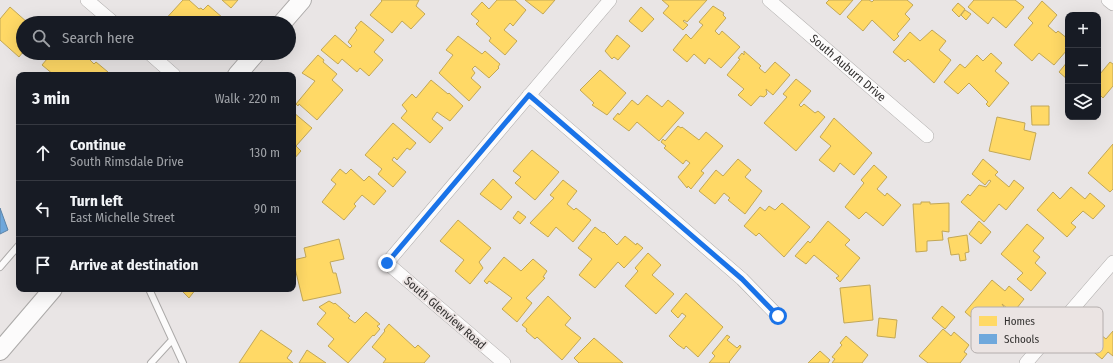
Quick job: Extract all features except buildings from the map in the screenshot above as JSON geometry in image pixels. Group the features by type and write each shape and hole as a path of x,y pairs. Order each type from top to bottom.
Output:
{"street":[{"path":"87,0 106,16"},
{"path":"288,16 302,0"},
{"path":"610,0 529,95 742,279 778,316"},
{"name":"South Auburn Drive","path":"769,0 927,136"},
{"path":"1108,0 1113,4"},
{"path":"157,60 171,72"},
{"path":"240,72 250,60"},
{"name":"South Glenview Road","path":"504,363 387,263 529,95"},
{"path":"1074,307 1113,262"},
{"path":"0,351 50,292"},
{"path":"1026,363 1035,353"}],"lane":[{"path":"0,267 16,248"},
{"path":"150,292 183,363"},
{"path":"151,363 172,340"}],"route":[{"path":"387,263 529,95 742,279 778,316"}]}
